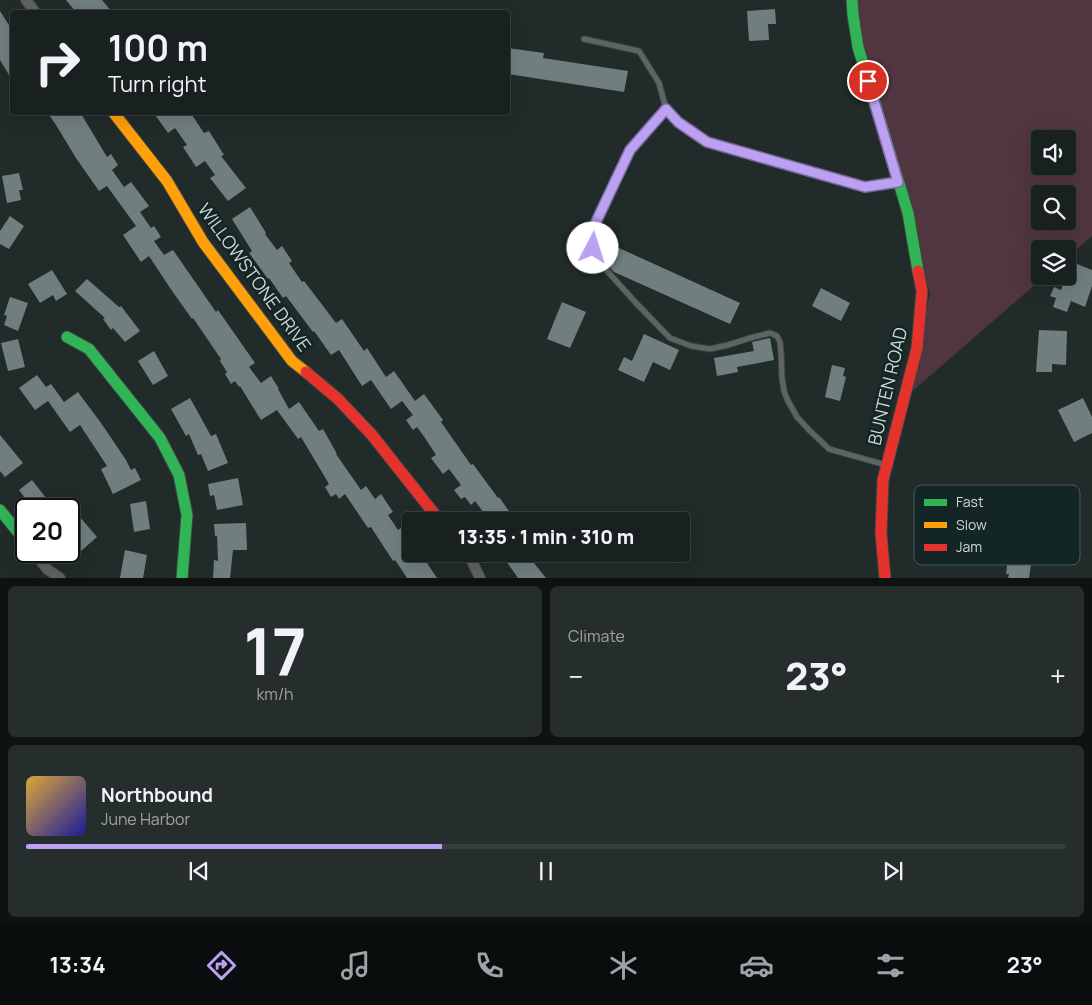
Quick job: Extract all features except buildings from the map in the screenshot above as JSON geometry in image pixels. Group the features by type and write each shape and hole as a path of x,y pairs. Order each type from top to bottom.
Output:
{"street":[{"name":"BUNTEN ROAD","path":"852,0 858,48 908,213 922,291 916,348 883,480 881,533 885,578"},
{"name":"WILLOWSTONE DRIVE","path":"115,115 167,181 203,242 292,361 338,400 372,435 433,512"},
{"path":"67,337 89,349 95,356 160,438 179,475 188,515 182,578"},
{"path":"0,510 15,528"},
{"path":"472,562 480,578"},
{"path":"42,563 47,569 60,578"}],"lane":[{"path":"584,39 639,51 659,83 666,109 678,122 707,142 865,187 898,182"},
{"path":"666,109 630,150 596,222 592,237 593,248 600,263 670,338 691,346 710,349 770,334 777,336 782,352 784,391 796,417 829,449 886,465"}],"shaded area":[{"path":"858,0 1092,0 1092,236 1076,250 1076,240 1031,240 1031,285 1035,285 909,394 930,293 861,72"}],"traffic: fast":[{"path":"852,0 858,47 908,213 918,271"},
{"path":"67,337 89,349 160,438 179,475 187,515 182,578"},
{"path":"0,510 15,528"}],"traffic: slow":[{"path":"115,115 167,181 203,242 292,361 306,372"}],"traffic: jam":[{"path":"885,578 881,533 883,480 917,348 922,291 918,271"},
{"path":"306,372 338,399 372,435 433,512"}],"route":[{"path":"593,248 592,237 596,222 630,150 666,109 678,122 707,142 865,187 898,182 868,81"}]}
